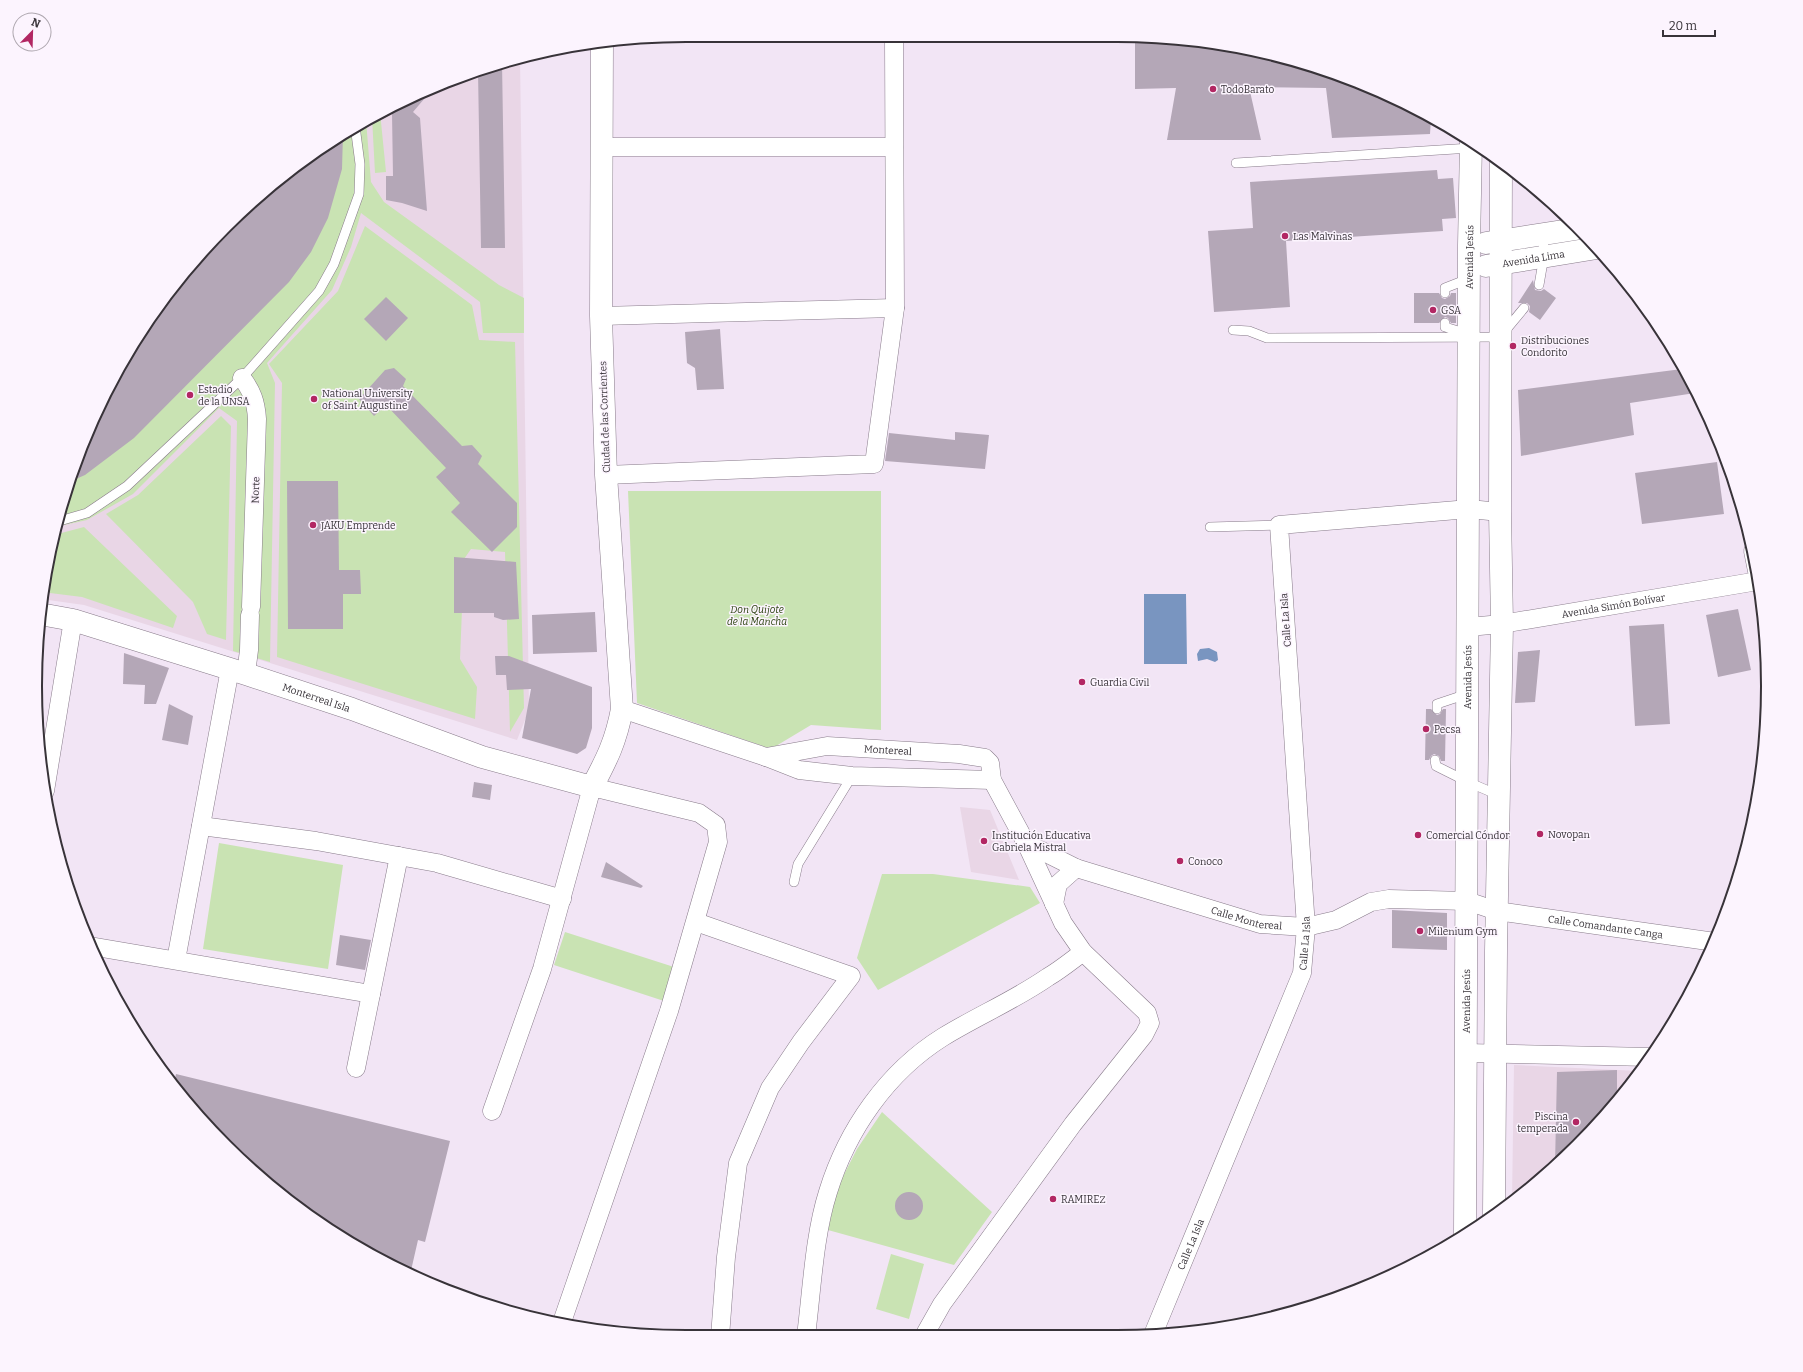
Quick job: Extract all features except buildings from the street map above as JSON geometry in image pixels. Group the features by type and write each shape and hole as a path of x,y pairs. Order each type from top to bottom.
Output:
{"main road":[{"name":"Ciudad de las Corrientes","path":"592,788 608,758 615,740 622,709 606,475 601,316 602,48"},
{"name":"Avenida Jesús","path":"1466,1227 1469,245 1474,150"},
{"path":"1494,1208 1502,624 1499,242 1501,169"},
{"path":"1469,245 1499,242 1571,230"},
{"name":"Avenida Lima","path":"1469,273 1500,264 1590,249"},
{"name":"Monterreal Isla","path":"46,615 73,620 238,672 352,709 482,757 592,788"},
{"path":"1468,821 1499,822"}],"street":[{"path":"606,475 874,464 895,308 894,42"},
{"path":"602,147 894,147"},
{"path":"601,316 895,308"},
{"name":"Norte","path":"176,960 201,826 238,672 249,650 257,419 256,402 251,389 242,378"},
{"path":"1279,525 1469,509 1500,512"},
{"name":"Calle La Isla","path":"1155,1329 1302,973 1306,927 1279,525"},
{"name":"Avenida Simón Bolívar","path":"1468,627 1502,624 1752,582"},
{"path":"48,772 73,620"},
{"name":"Montereal","path":"622,709 766,757 799,770 852,776 992,780"},
{"name":"Montereal","path":"766,757 827,746 959,754 985,758 990,763 992,780 1026,844 1054,904 1083,952 1147,1013 1150,1023 1144,1035 1073,1124 947,1298 928,1330"},
{"path":"492,1111 542,969 592,788 699,813 716,825 718,842 670,1011 563,1318"},
{"path":"201,826 316,841 437,863 562,899"},
{"name":"Calle Montereal","path":"1026,844 1076,868 1260,924 1306,927 1336,920 1371,902 1388,899 1467,901 1497,911"},
{"path":"356,1068 400,856"},
{"path":"1054,904 1058,884 1076,868"},
{"name":"Calle Comandante Canga","path":"1497,911 1708,941"},
{"path":"696,922 851,976 801,1042 770,1088 738,1163 726,1257 721,1330"},
{"path":"98,947 371,994"},
{"path":"807,1330 819,1229 827,1193 839,1158 852,1133 871,1106 886,1086 909,1062 942,1037 1048,978 1083,952"},
{"path":"1466,1053 1643,1057"}],"lane":[{"path":"64,520 87,513 127,486 242,378 319,291 334,264 359,194 360,164 356,133"},
{"path":"1236,163 1469,147"},
{"path":"1539,285 1544,256 1543,234"},
{"path":"1445,293 1445,288 1469,273"},
{"path":"1233,330 1249,331 1267,338 1500,337 1524,308"},
{"path":"1445,337 1445,325 1469,336"},
{"path":"1210,527 1279,525"},
{"path":"1437,710 1437,704 1468,693"},
{"path":"1436,760 1436,766 1499,795"},
{"path":"794,882 798,864 852,776"}],"shaded area":[{"name":"National University of Saint Augustine","path":"520,64 529,710 517,740 84,605 48,600 54,560 64,519 76,479 108,401 128,364 175,294 202,261 261,202 294,175 328,151 364,128 401,108 479,76"},
{"name":"Institución Educativa Gabriela Mistral","path":"960,807 990,810 1019,880 971,872"},
{"path":"1514,1065 1633,1071 1601,1111 1572,1141 1542,1170 1512,1194"}],"green space":[{"path":"381,119 386,172 375,173 372,123"},
{"name":"Estadio de la UNSA","path":"367,127 371,182 384,202 499,285 524,298 524,333 483,333 480,302 361,213 351,247 332,290 267,363 275,383 270,662 233,651 237,421 219,408 133,494 87,520 62,525 76,479 91,440 108,401 128,364 175,294 202,261 261,202 294,175"},
{"path":"365,226 472,305 479,340 515,342 524,708 510,732 505,552 471,549 464,559 460,659 477,687 475,719 277,657 282,383 269,364 338,291"},
{"path":"221,416 231,426 226,640 207,634 193,602 106,514 138,495"},
{"name":"Don Quijote de la Mancha","path":"628,491 881,491 881,730 811,725 771,749 637,703"},
{"path":"84,527 177,616 173,628 82,597 49,593 54,560 61,533"},
{"path":"219,843 343,865 328,969 203,949"},
{"path":"882,874 933,874 1030,887 1040,903 878,990 857,958"},
{"path":"565,932 674,967 664,1001 554,965"},
{"path":"882,1112 992,1212 954,1265 828,1230 837,1188 857,1149"},
{"path":"891,1254 924,1264 909,1319 876,1309"}],"water":[{"path":"1144,594 1186,594 1187,664 1144,664"},
{"path":"1209,648 1217,652 1218,660 1215,662 1207,659 1198,661 1197,654 1200,649"}],"place":[{"name":"TodoBarato","path":"1213,89"},
{"name":"Las Malvinas","path":"1285,236"},
{"name":"GSA","path":"1433,310"},
{"name":"Distribuciones Condorito","path":"1513,346"},
{"name":"Estadio de la UNSA","path":"190,395"},
{"name":"National University of Saint Augustine","path":"314,399"},
{"name":"JAKU Emprende","path":"313,525"},
{"name":"Guardia Civil","path":"1082,682"},
{"name":"Pecsa","path":"1426,729"},
{"name":"Novopan","path":"1540,834"},
{"name":"Comercial Cóndor","path":"1418,835"},
{"name":"Institución Educativa Gabriela Mistral","path":"984,841"},
{"name":"Conoco","path":"1180,861"},
{"name":"Milenium Gym","path":"1420,931"},
{"name":"Piscina temperada","path":"1576,1122"},
{"name":"RAMIREZ","path":"1053,1199"}]}
